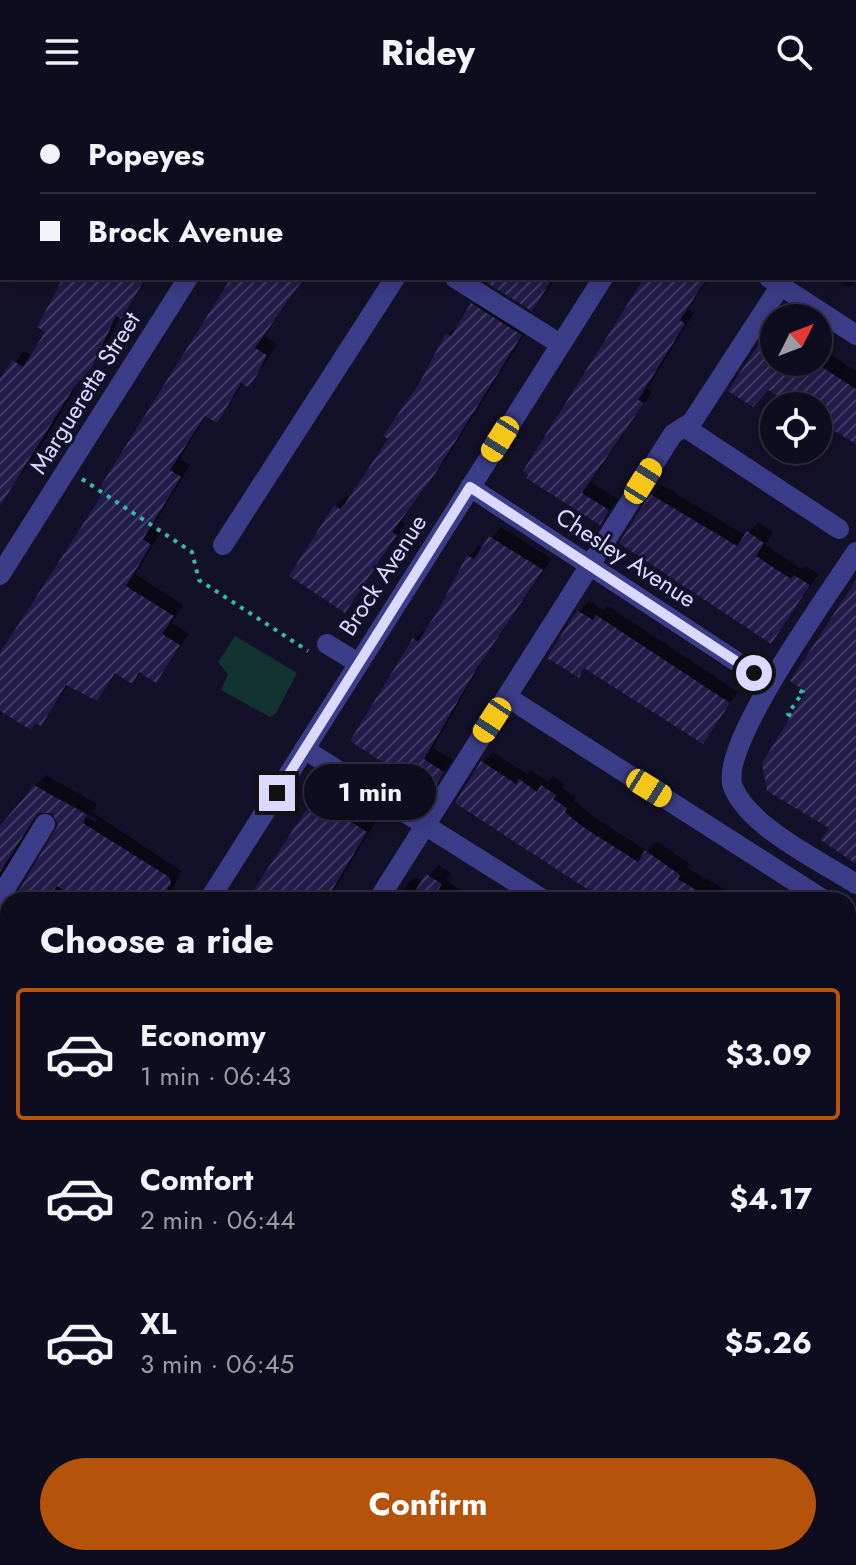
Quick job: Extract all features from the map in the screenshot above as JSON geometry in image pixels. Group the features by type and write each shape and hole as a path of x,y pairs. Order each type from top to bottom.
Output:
{"street":[{"name":"Margueretta Street","path":"0,575 187,280"},
{"path":"223,545 394,280"},
{"path":"458,280 560,344"},
{"name":"Brock Avenue","path":"214,892 602,280"},
{"path":"383,892 673,434 686,428 783,283 856,335"},
{"path":"686,428 839,529"},
{"name":"Chesley Avenue","path":"470,487 754,673"},
{"path":"856,552 774,676 734,756 732,785 755,818 856,884"},
{"path":"318,648 358,663"},
{"path":"507,697 810,892"},
{"path":"304,749 531,892"},
{"path":"3,892 45,824"},
{"path":"748,851 765,825"},
{"path":"824,892 836,871"}],"path":[{"path":"80,478 192,552 199,580 318,648"},
{"path":"788,699 796,687 803,692 788,714"}],"green space":[{"path":"235,636 297,673 276,713 270,717 221,690 228,674 218,662"}],"building":[{"path":"62,280 145,280 121,319 116,316 93,365 73,389 0,506 0,379 12,360 23,367 45,332 37,327"},
{"path":"230,280 303,280 255,348 267,355 255,378 248,387 241,383 217,423 205,416 170,470 181,477 143,539 151,545 126,586 174,616 162,634 180,645 156,683 139,672 132,684 115,673 97,701 66,685 41,726 36,723 31,730 0,711 0,653 105,490 100,487"},
{"path":"482,280 552,280 532,311"},
{"path":"643,280 706,280 680,320 685,324 638,400 644,403 582,493 609,510 600,525 526,478 529,475 523,471"},
{"path":"471,303 522,335 435,474 392,532 397,535 345,613 289,576 334,505 340,509 344,505 388,439 383,436 420,382 446,333 451,336"},
{"path":"760,342 760,376 832,376 832,374 856,389 856,444 832,429 832,392 768,390 760,392 760,399 753,407 728,391"},
{"path":"650,494 737,546 747,531 764,543 756,556 791,579 794,575 810,585 771,644 619,543"},
{"path":"489,536 543,570 476,670 424,759 444,772 434,787 407,770 404,776 350,741 413,638 418,642 439,609 467,555 474,559"},
{"path":"856,580 856,864 821,840 829,828 767,791 762,763 806,692 790,681"},
{"path":"577,610 593,620 596,615 730,703 703,744 584,668 579,678 547,658"},
{"path":"481,761 516,784 519,779 537,792 541,785 556,795 553,799 567,808 565,812 583,827 638,862 645,850 680,875 678,879 700,892 592,892 455,803"},
{"path":"34,785 87,815 83,823 169,877 171,883 166,892 67,892 57,886 53,892 18,892 58,825 52,813 38,813 0,872 0,826"},
{"path":"314,798 367,832 331,892 252,892"},
{"path":"426,874 442,884 437,892 414,892"}],"route":[{"path":"277,793 470,487 754,673"}]}
